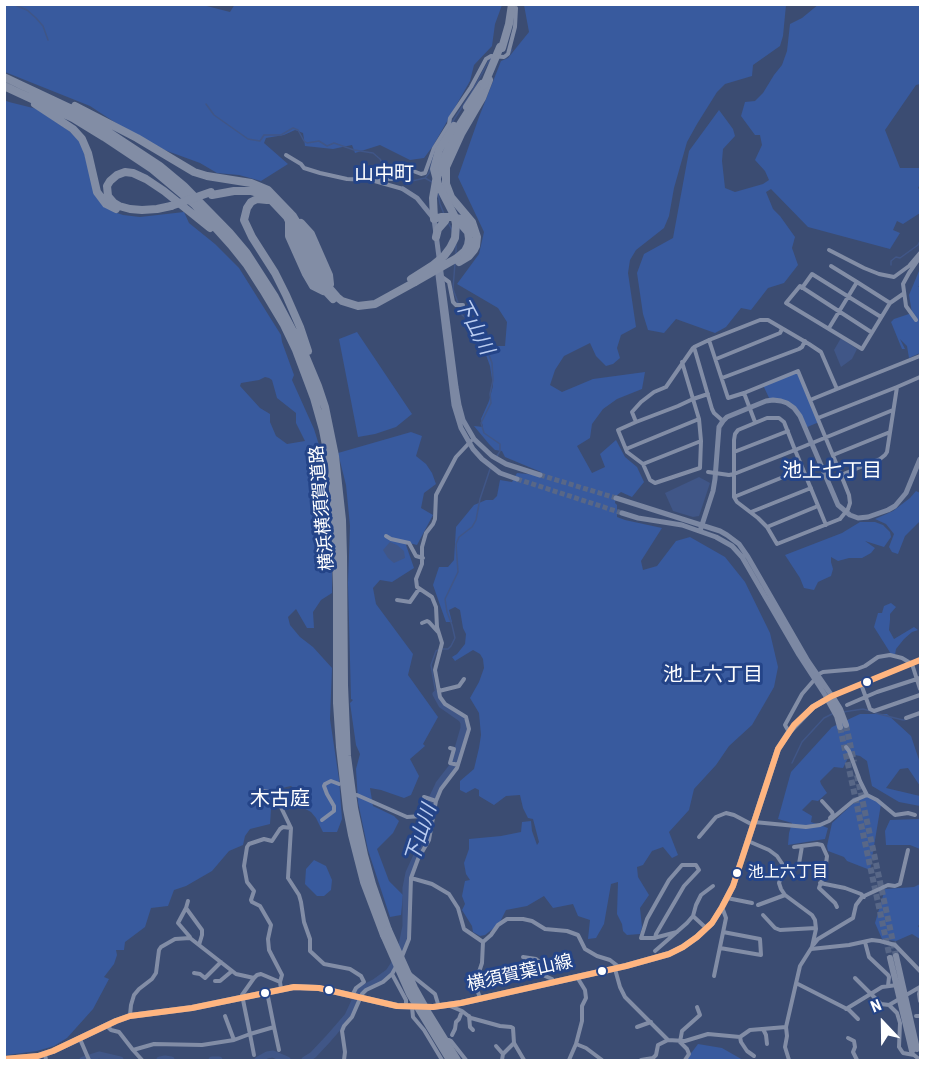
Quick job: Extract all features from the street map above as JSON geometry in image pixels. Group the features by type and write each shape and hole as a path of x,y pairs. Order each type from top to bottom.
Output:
{"highway":[{"path":"293,221 319,284 347,303 358,306 368,305 469,256 476,246 477,237 471,222 451,197 447,184 446,166 501,48 513,6"},
{"path":"4,77 56,97 103,120 194,172 251,183 268,190 293,221 311,234 329,275 325,287"},
{"name":"横浜横須賀道路","path":"4,77 69,108 107,131 160,166 184,186 207,207 261,273 292,327 318,386 336,456 344,588 345,725 351,785 364,855 386,933 411,994 450,1060"},
{"path":"325,287 344,306 362,309 376,306 414,282 444,256 455,238 456,224 454,215 438,184 434,169 435,161 454,126 485,84"},
{"path":"433,218 434,184 444,152 485,84"},
{"path":"7,87 74,129 82,139 88,153 97,192 112,208 139,214 157,213 211,194 234,190 251,191 273,198"},
{"name":"横浜横須賀道路","path":"7,87 72,118 104,137 152,169 195,205 247,265 284,325 305,372 323,430 328,456 335,522 337,703 344,785 352,835 375,913 419,996 457,1060"},
{"path":"173,207 142,210 118,206 110,200 107,186 117,175 124,172 146,179 207,225 263,290"},
{"path":"273,198 257,199 251,202 244,220 286,295 300,327 318,386"},
{"path":"433,218 452,217 470,226 474,238 471,247 468,253 458,260"},
{"path":"433,218 460,223 468,232 468,245 458,260"},
{"path":"436,237 438,229 445,221"}],"main road":[{"path":"829,697 843,726"},
{"name":"横須賀葉山線","path":"4,1059 45,1057 130,1016 183,1010 267,992 280,986 306,987 409,1007 439,1007 617,968 669,954 683,947 706,928 722,908 733,886 778,749 789,732 807,712 829,697"},
{"path":"903,997 897,985 893,957 903,997 913,1051"}],"street":[{"path":"371,180 374,178 392,179 408,169 417,173 425,173 434,148 485,60 490,56 504,57 508,54 515,27 513,6"},
{"path":"286,155 304,168 320,173 347,179 371,180 403,189 423,205 433,218 463,420 478,455 487,464 517,480"},
{"path":"433,218 454,405 461,428 471,441 498,460 540,475"},
{"path":"829,250 864,268 894,277 921,255"},
{"path":"916,320 906,306 903,284 921,255"},
{"path":"831,266 890,303"},
{"path":"802,288 812,274 881,317"},
{"path":"442,277 449,282 453,302 460,305"},
{"path":"828,328 857,282"},
{"path":"871,332 800,286 786,303 862,349 890,303 903,294"},
{"path":"636,422 632,412 654,392 666,387 694,347 760,320 768,320 821,352 837,389"},
{"path":"716,359 780,333 782,328"},
{"path":"709,340 728,398 798,371 849,495 850,503 840,519 826,525 777,544 766,527 736,502 731,475 735,434 738,430 755,422 767,418 779,418 784,422 788,431 826,525"},
{"path":"722,378 799,349 805,341"},
{"path":"694,347 714,413 723,422"},
{"path":"810,400 921,356"},
{"path":"682,362 699,419 700,468"},
{"path":"818,418 921,377"},
{"path":"841,475 880,459 887,452 897,387"},
{"path":"744,393 755,422"},
{"path":"708,394 618,430 627,452 643,464 650,480 655,483 700,468 708,472 731,475 893,410"},
{"path":"701,527 713,491 719,428 728,417 749,407 773,400 787,403 794,408 800,416 838,505 848,514 858,518 868,517 895,506 906,493 920,460"},
{"path":"626,449 699,419"},
{"path":"734,452 788,431"},
{"path":"833,455 890,432"},
{"path":"356,996 383,982 392,974 409,939 411,878 418,859 429,840 431,800 454,773 455,764 469,729 463,714 442,700 435,670 442,639 435,601 419,589 416,579 422,566 422,547 426,533 435,519 435,495 456,457 471,441"},
{"path":"643,464 701,441"},
{"path":"734,497 803,469"},
{"path":"750,512 811,488"},
{"path":"616,498 701,527 728,543 742,557 829,697 921,660"},
{"path":"766,527 818,506"},
{"path":"622,513 638,518 701,527"},
{"path":"387,536 409,543 416,556 423,558"},
{"path":"397,600 410,602 419,589"},
{"path":"422,623 429,622 439,632"},
{"path":"789,732 785,725 802,694 823,672 857,669 881,656 896,656 912,664 919,678 921,689"},
{"path":"847,705 919,678"},
{"path":"439,691 459,686 464,679"},
{"path":"861,684 870,709 874,711 921,695"},
{"path":"906,718 921,713"},
{"path":"846,747 867,795 895,814 915,815"},
{"path":"450,748 454,749 450,763 455,764"},
{"path":"322,820 330,815 334,806 324,786 331,781 339,784"},
{"path":"263,791 278,799 291,828 288,878 299,895 310,939 310,951 324,964 350,969 361,976 364,982 356,988 352,1017 342,1031 344,1060"},
{"path":"357,795 407,817 430,817"},
{"path":"699,837 716,818 726,813 753,823 806,827 820,825 829,821 854,801 867,795"},
{"path":"822,801 832,812 833,815 828,819 829,821"},
{"path":"254,1055 242,994 257,975 261,974 280,986 282,975 269,950 268,939 271,925 260,906 252,902 254,891 246,882 244,866 247,847 249,844 264,839 272,841 280,828 291,828"},
{"path":"747,841 769,850 783,865 779,886 785,895 812,915 815,920 816,928 811,948"},
{"path":"794,847 822,845 827,856 825,872 819,888 835,903 837,908"},
{"path":"783,872 792,872 799,864 802,846"},
{"path":"789,1060 784,1047 787,1036 786,1027 800,966 818,939 853,918 858,901 888,885 900,884 908,850"},
{"path":"655,938 684,886 699,870 696,865 682,865 673,875 647,919 640,939 655,938 677,932"},
{"path":"411,878 432,884 449,894 458,908 464,929 483,942"},
{"path":"820,883 844,888 864,897"},
{"path":"655,951 687,923 693,916 701,895 713,886"},
{"path":"758,905 785,895"},
{"path":"727,898 752,903"},
{"path":"188,901 178,922 190,938 236,974 254,978"},
{"path":"186,908 202,930 199,945"},
{"path":"714,976 726,918 722,908"},
{"path":"763,915 775,928 780,930 816,928"},
{"path":"693,916 706,928"},
{"path":"480,998 475,984 482,963 483,942 498,925 507,919 532,921 545,928 578,935 585,949 618,964 622,993 668,1040"},
{"path":"720,948 761,955 760,939 723,932"},
{"path":"130,1016 132,1000 139,989 156,973 161,947 171,940 190,938"},
{"path":"811,948 849,945 872,940 895,945 919,965 921,971"},
{"path":"865,942 869,957 888,975 888,986"},
{"path":"523,957 536,959 543,965 545,976 554,982"},
{"path":"194,973 206,978 221,962"},
{"path":"398,964 435,994 439,1007"},
{"path":"215,981 220,981 232,971"},
{"path":"392,974 413,1017 424,1030 442,1060"},
{"path":"569,1060 582,1021 582,1006 586,994 577,977"},
{"path":"855,978 881,1004 889,1005 921,988"},
{"path":"796,983 849,1010 858,1019"},
{"path":"845,1009 879,989 897,985"},
{"path":"921,988 919,994 921,1001"},
{"path":"267,992 279,1050"},
{"path":"449,1005 469,1016 500,1026 511,1027 514,1030 513,1043 502,1054"},
{"path":"889,1005 899,1017 899,1047 903,1053 913,1051"},
{"path":"680,1042 682,1031 700,1015 697,1006"},
{"path":"452,1035 462,1011"},
{"path":"225,1016 234,1040"},
{"path":"469,1016 470,1027 473,1030"},
{"path":"637,1027 651,1022"},
{"path":"106,1026 119,1032 142,1060"},
{"path":"133,1050 154,1044 202,1045 234,1040 274,1027"},
{"path":"640,1060 655,1057 658,1045 668,1040 680,1042 708,1034 740,1037 750,1030 786,1027"},
{"path":"763,1029 767,1044"},
{"path":"740,1037 747,1051 754,1056"},
{"path":"848,1038 854,1041 853,1052 857,1060"},
{"path":"80,1039 89,1059"},
{"path":"433,1045 449,1040 466,1060"},
{"path":"680,1042 689,1054 685,1060"},
{"path":"513,1043 524,1060"},
{"path":"576,1044 586,1048 602,1060"},
{"path":"496,1047 502,1054 502,1060"},
{"path":"908,1060 913,1051"},
{"path":"913,1051 920,1060"}],"shaded area":[{"path":"199,4 230,12 235,4 502,5 495,24 492,46 474,65 470,81 424,158 410,160 380,145 355,153 352,145 333,149 305,146 303,133 295,130 284,135 266,138 264,143 288,164 261,181 239,175 217,173 200,163 148,144 90,106 5,72 4,5"},
{"path":"819,4 920,5 920,84 916,85 885,130 900,168 920,168 918,188 920,190 920,213 903,224 897,221 893,230 900,233 890,249 808,227 771,189 766,192 773,209 795,237 792,248 798,265 784,283 768,288 751,310 741,308 726,327 715,333 676,319 664,333 648,330 643,314 637,273 644,254 673,238 689,151 719,110 733,129 735,136 723,149 725,188 735,192 769,180 765,171 755,160 762,145 760,135 755,135 741,116 745,102 755,101 763,93 782,65 787,51 790,24 802,18"},
{"path":"524,5 786,5 780,46 753,65 752,76 725,84 717,92 687,142 664,228 636,250 630,260 628,273 636,327 621,335 617,348 620,358 606,366 596,356 590,343 564,356 555,370 550,385 562,392 593,379 645,372 642,389 617,399 603,409 592,424 590,438 577,446 592,473 605,467 600,454 616,440 625,457 637,467 644,482 632,497 621,492 616,496 615,503 617,517 662,528 641,561 643,570 657,566 676,541 690,537 725,557 745,582 770,633 778,667 774,687 752,725 729,746 716,765 694,789 689,810 669,832 678,855 672,858 663,847 652,851 643,865 637,867 638,877 649,895 640,908 642,927 640,934 627,935 623,931 617,914 618,882 611,884 604,924 596,938 588,939 590,920 578,916 573,904 553,908 544,896 527,906 506,910 499,924 485,935 480,936 473,932 462,910 465,904 462,896 465,881 470,880 464,863 469,849 469,839 521,832 522,822 531,821 537,845 539,842 533,819 528,818 520,795 506,796 494,805 479,796 479,790 475,788 466,793 460,790 460,781 474,769 479,748 481,735 479,713 470,698 484,668 483,659 473,650 455,661 452,657 465,644 466,634 460,610 455,607 449,610 452,622 446,622 433,585 439,567 448,567 454,560 456,527 474,505 493,500 497,496 500,480 512,482 517,473 537,475 541,472 505,457 502,451 495,450 489,444 474,426 483,427 481,419 493,386 486,346 505,346 507,322 498,308 457,284 479,254 484,232 458,177 501,61 508,58 529,32"},
{"path":"4,100 37,109 68,130 81,142 94,188 114,212 140,217 184,212 189,223 239,268 281,335 294,375 292,380 319,445 327,490 322,545 332,562 332,593 321,600 313,612 314,628 307,628 296,609 288,617 290,625 300,637 313,647 332,668 330,719 342,819 337,832 323,832 311,812 300,806 303,796 291,786 282,788 280,793 284,804 271,809 270,824 250,829 243,845 229,851 212,871 174,890 168,906 151,908 145,927 125,942 124,950 116,950 114,964 104,977 109,979 93,1009 67,1038 54,1046 37,1051 4,1055","holes":["269,378 272,380 277,398 296,413 296,423 305,441 287,444 276,436 270,422 270,414 260,408 240,386 241,383"]},
{"path":"919,271 920,353 909,358 907,346 900,339 905,349 902,349 891,322 912,313 909,295"},
{"path":"357,332 412,414 396,427 358,437 339,339"},
{"path":"841,338 857,349 852,359 841,367 834,350"},
{"path":"798,371 819,422 805,428 800,416 787,403 770,400 763,385"},
{"path":"411,432 422,436 416,456 426,464 436,484 424,493 421,508 433,515 417,545 405,542 414,568 392,582 380,580 373,588 376,604 413,654 408,675 438,717 423,744 425,746 410,759 419,776 411,795 404,798 370,788 373,806 394,816 399,821 393,833 377,849 389,881 403,895 401,915 390,917 368,850 358,802 356,769 360,754 356,745 350,703 353,700 351,699 348,583 350,526 346,485 338,453"},
{"path":"699,477 710,483 699,516 693,517 673,511 665,493"},
{"path":"916,491 920,493 920,521 905,536 898,554 892,552 889,547 894,534 886,524 875,519 893,511"},
{"path":"860,522 875,522 883,525 890,532 891,537 884,547 865,541 875,548 862,558 838,561 831,557 833,569 831,576 818,582 814,590 804,588 785,555 842,533"},
{"path":"390,542 404,551 405,558 394,563 388,558 383,550"},
{"path":"891,603 896,607 890,614 889,630 894,639 914,627 918,630 904,639 896,649 895,655 891,654 874,627 878,613 882,613 884,606"},
{"path":"860,714 887,714 911,736 920,763 920,786 908,768 900,769 886,788 920,796 920,806 899,802 872,786 867,761 860,756 850,754 843,768 834,767 820,781 827,793 818,801 812,800 802,810 812,816 811,822 828,828 825,839 788,845 792,823 778,819 791,772 832,727"},
{"path":"871,797 881,804 870,870 828,851 827,846 832,823 858,799"},
{"path":"920,819 920,849 910,845 886,845 885,831 890,820"},
{"path":"314,860 326,866 332,880 331,890 324,896 317,896 305,884 306,869"},
{"path":"920,884 920,924 918,926 920,939 912,934 896,941 882,939 875,923 885,889 914,887"},
{"path":"698,1044 722,1048 743,1060 686,1060"}],"waterway":[{"path":"18,4 17,6 27,10 43,26 48,40"},
{"path":"506,58 512,50"},
{"path":"451,124 490,59 493,58"},
{"name":"下山川","path":"206,104 214,115 248,139 260,141 264,135 281,135 293,128 298,130 307,143 319,141 327,146 334,143 354,150 373,153 386,169 402,177 412,181 425,178 432,182"},
{"path":"425,178 429,173 435,152"},
{"name":"下山川","path":"438,194 444,214"},
{"name":"下山川","path":"449,224 453,232"},
{"path":"891,265 891,261 896,257 900,258 920,241"},
{"name":"下山川","path":"456,245 456,256"},
{"name":"下山川","path":"455,263 453,289 458,303"},
{"name":"下山川","path":"459,307 462,315 471,322 473,334 487,350 492,363 491,403 481,423 484,433 500,444 497,456"},
{"name":"下山川","path":"443,649 448,649 455,638 445,599 458,572 456,544 459,537 472,527 476,520 490,469"},
{"name":"下山川","path":"436,694 431,665 438,650"},
{"name":"下山川","path":"305,1060 313,1055 348,1016 360,990 389,972 401,950 406,926 406,888 409,873 424,840 431,801 439,784 453,766 464,728 462,719 442,705 436,694"},
{"path":"843,712 863,709 871,711"},
{"path":"875,713 905,720"},
{"path":"792,763 802,742 824,718 832,714"},
{"name":"下山川","path":"258,1060 273,1054 287,1060"},
{"name":"下山川","path":"83,1060 99,1055 120,1060"},
{"name":"下山川","path":"160,1060 171,1060"},
{"name":"下山川","path":"212,1060 219,1060"}],"tunnel":[{"path":"540,475 616,498"},
{"path":"517,479 622,513"},
{"path":"846,725 854,762"},
{"path":"840,727 890,958"},
{"path":"857,775 896,956"}],"transit line":[{"path":"4,1059 38,1056 53,1051 130,1016 192,1008 294,987 319,988 397,1006 433,1007 461,1003 626,966 669,954 697,937 712,923 722,907 733,886 778,749 794,725 813,707 832,696 920,660"}],"place":[{"name":"池上六丁目","path":"737,873"}],"district":[{"name":"山中町","path":"384,175"},
{"name":"池上七丁目","path":"832,472"},
{"name":"池上六丁目","path":"713,676"},
{"name":"木古庭","path":"280,800"}]}
